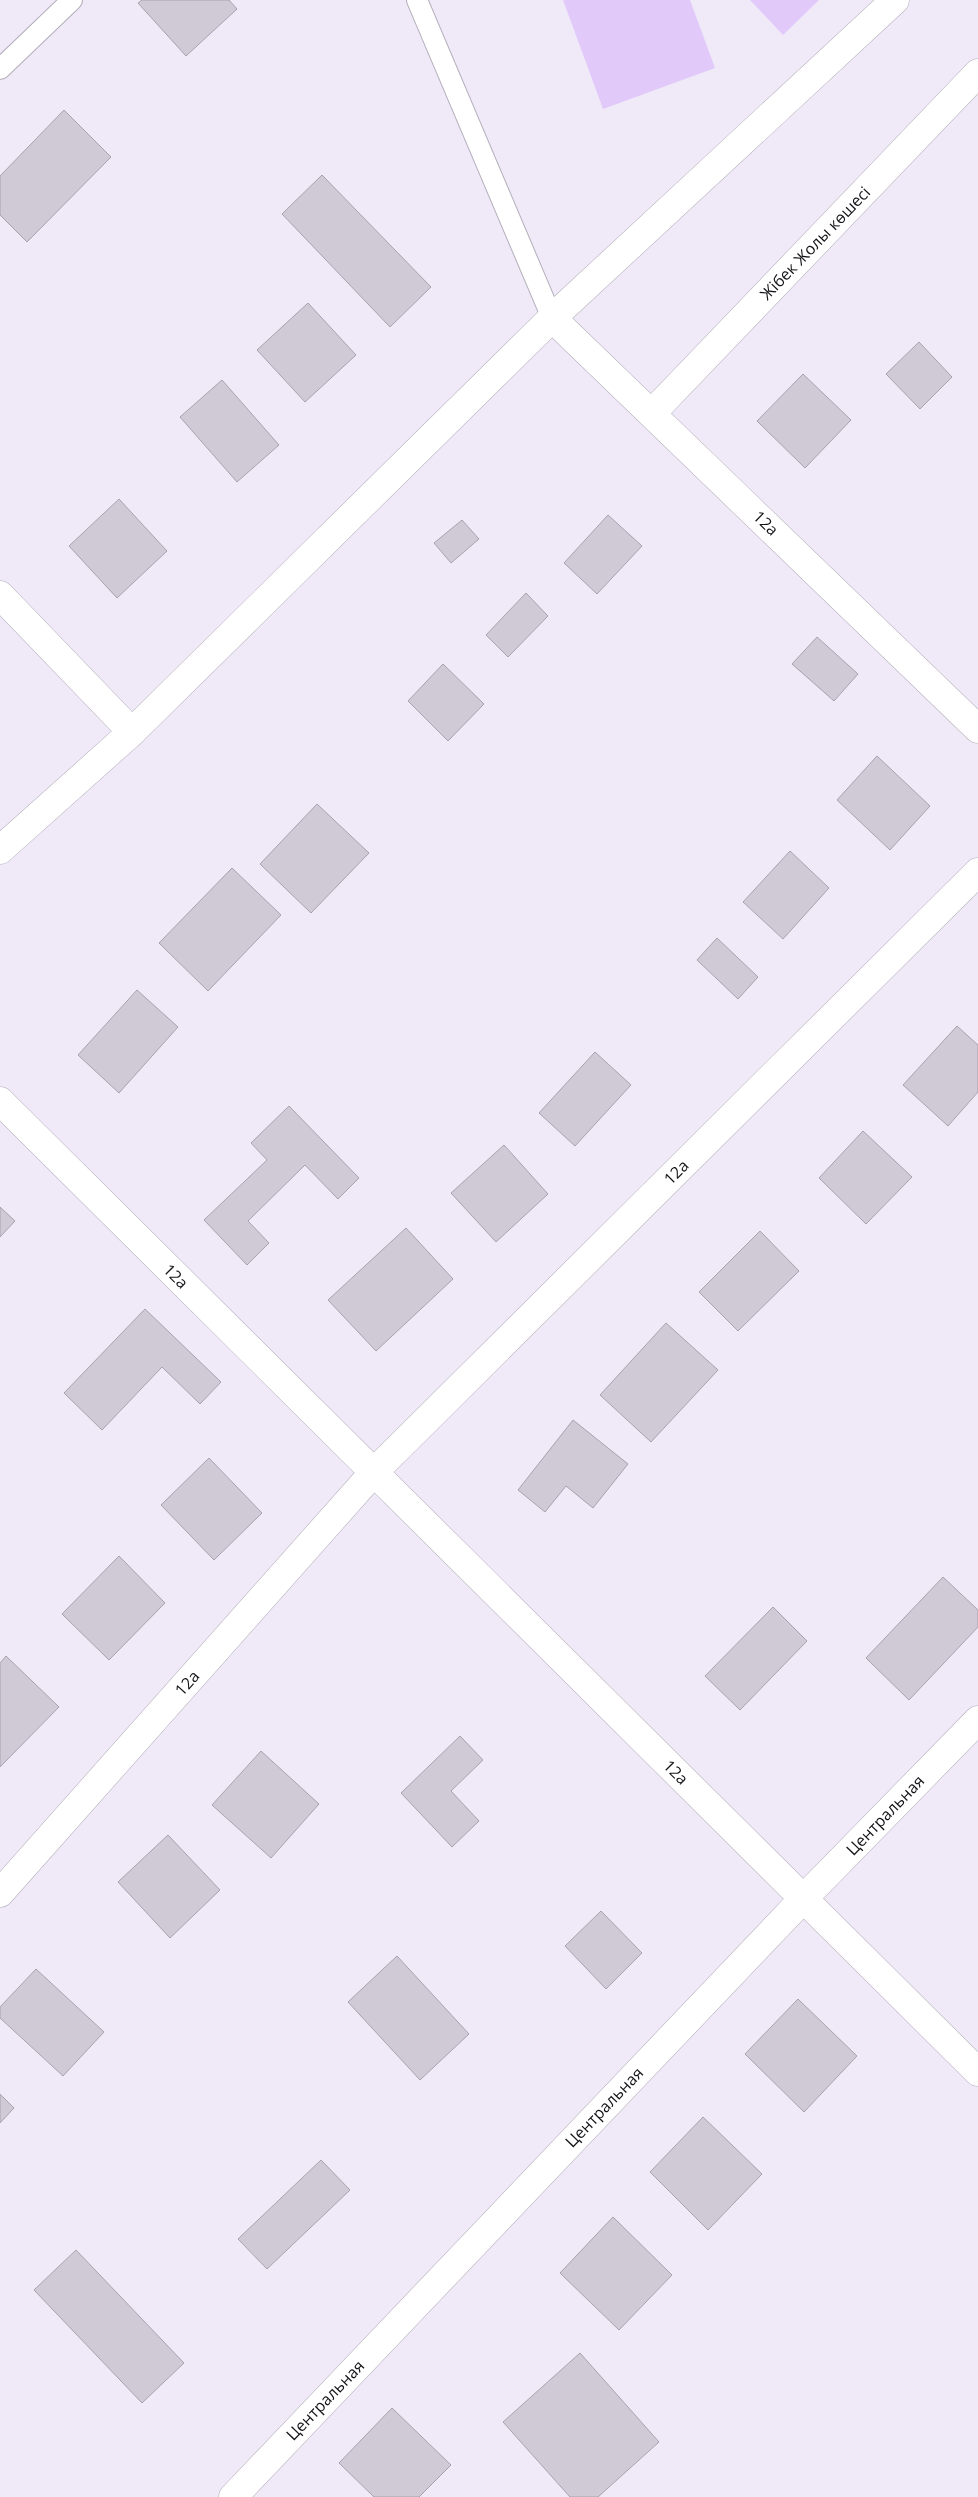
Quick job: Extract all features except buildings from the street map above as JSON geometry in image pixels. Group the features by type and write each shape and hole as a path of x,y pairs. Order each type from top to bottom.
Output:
{"street":[{"path":"0,850 132,732 552,318 895,0"},
{"name":"Жібек Жолы көшесі","path":"652,413 978,73"},
{"name":"12а","path":"552,318 978,730"},
{"path":"0,595 132,732"},
{"name":"12а","path":"0,1893 374,1472 978,872"},
{"name":"12а","path":"0,1102 978,2072"},
{"name":"Центральная","path":"233,2497 804,1898 978,1720"}],"lane":[{"path":"0,69 72,0"},
{"path":"420,1 552,318"}],"shaded area":[{"path":"563,0 690,0 715,68 603,109"},
{"path":"750,0 819,0 783,35"}]}
